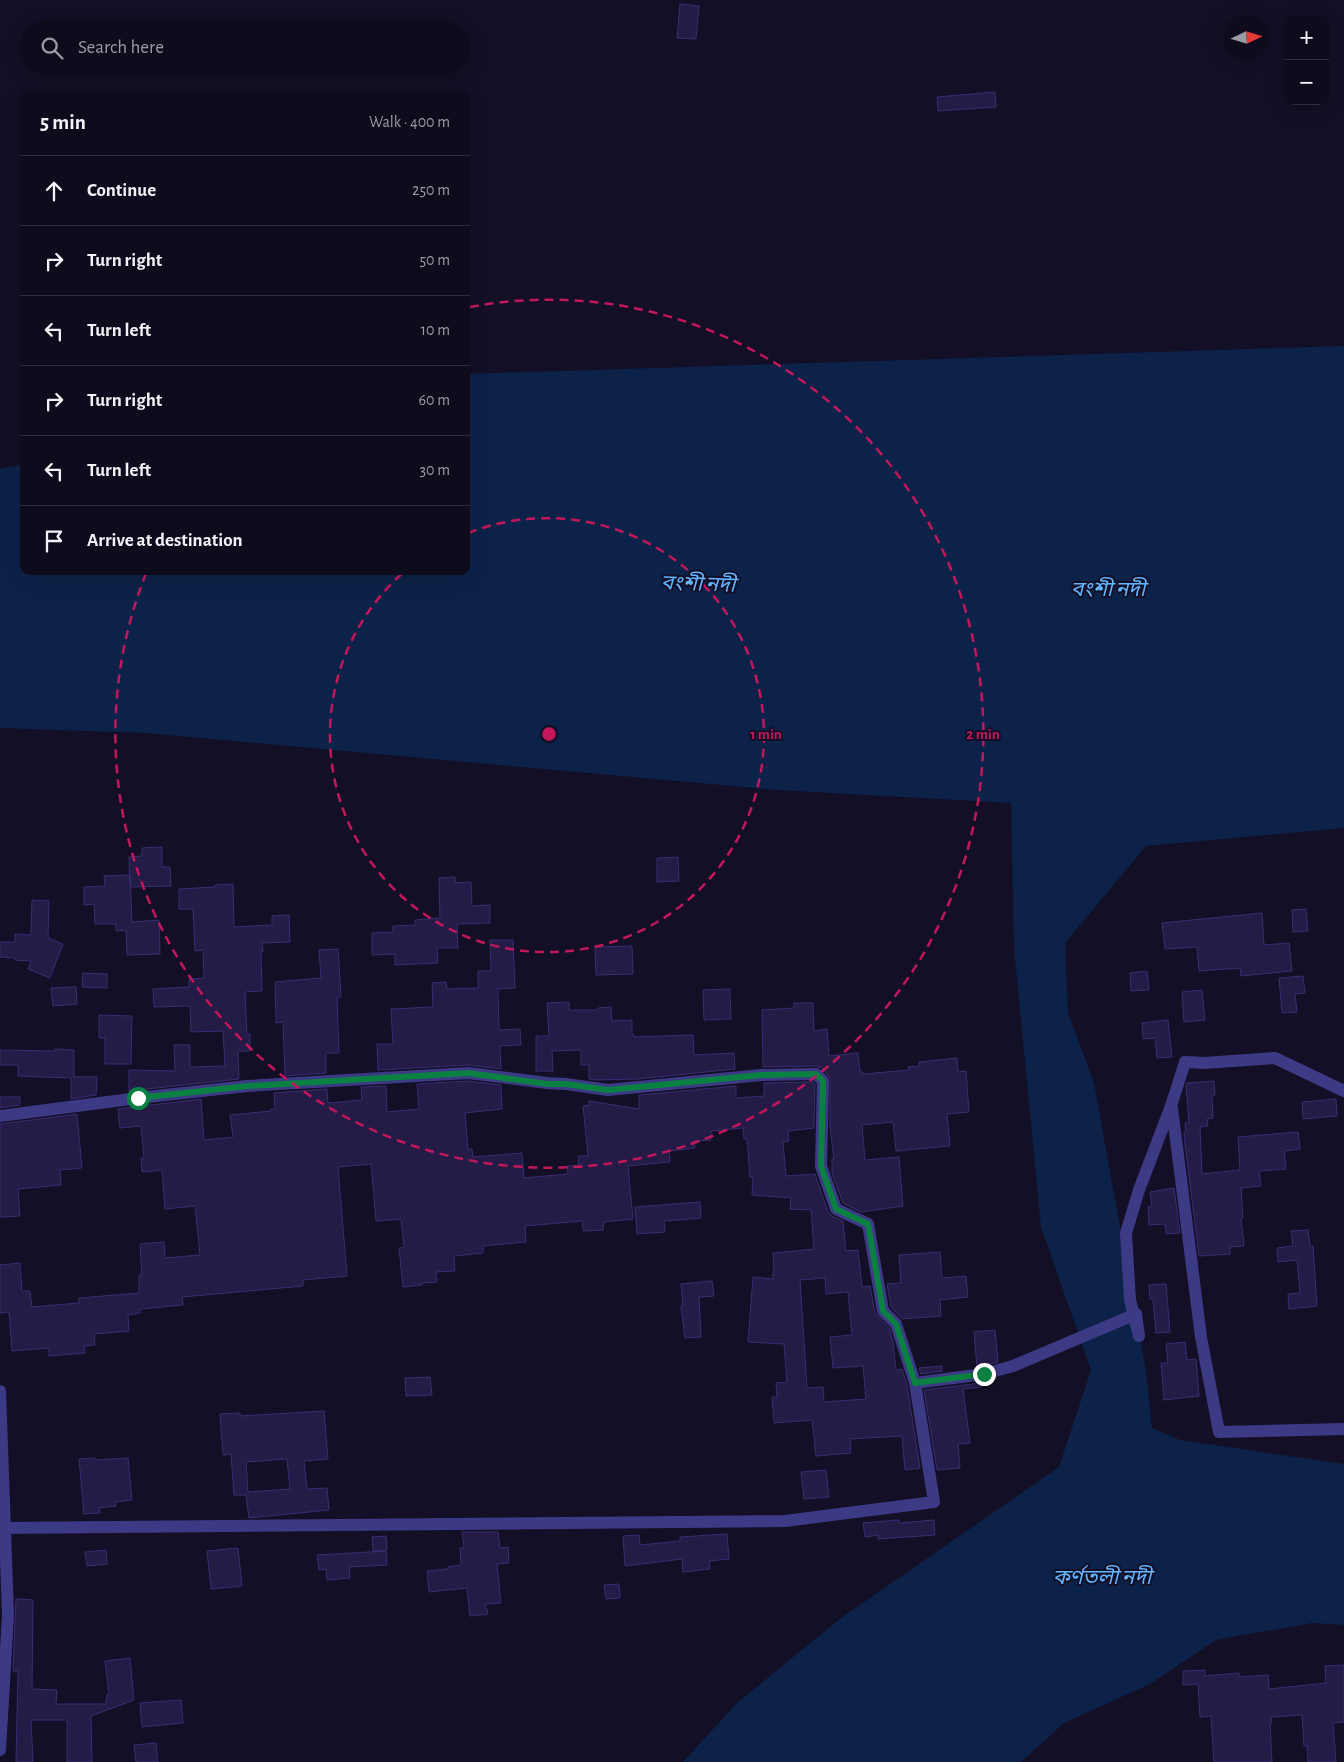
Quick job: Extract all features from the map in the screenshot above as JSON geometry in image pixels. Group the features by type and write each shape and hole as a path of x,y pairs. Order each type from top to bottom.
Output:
{"street":[{"path":"915,1383 984,1374 1013,1366 1136,1314 1139,1336 1130,1300 1126,1232 1185,1062 1204,1063 1275,1058 1344,1091"},
{"path":"0,1116 248,1086 468,1073 608,1090 761,1075 816,1074 823,1081 821,1166 836,1209 868,1224 883,1311 896,1324 915,1383 934,1502 785,1521 2,1528"},
{"path":"1171,1106 1201,1337 1219,1432 1344,1429"},
{"path":"0,1391 2,1528 8,1615 0,1750"}],"water":[{"name":"বংশী নদী","path":"1344,346 1344,828 1146,846 1065,943 1068,1013 1094,1083 1146,1371 1152,1428 1180,1440 1344,1464 1344,1625 1312,1623 1216,1640 1150,1684 1064,1723 1021,1762 683,1762 737,1703 841,1618 1059,1467 1091,1370 1041,1227 1014,948 1011,803 777,790 146,733 0,728 0,469 20,465 20,575 470,575 470,374"}],"building":[{"path":"680,4 699,6 696,39 677,38"},
{"path":"995,92 996,107 938,111 937,97"},
{"path":"162,847 162,867 170,867 171,886 130,887 129,857 142,856 142,848"},
{"path":"678,857 679,881 657,882 657,858"},
{"path":"130,875 132,922 159,920 160,954 127,955 126,930 116,931 116,924 95,924 94,904 84,905 84,887 105,886 104,876"},
{"path":"455,877 456,883 471,882 472,906 490,905 490,923 457,924 458,948 437,948 438,963 395,965 395,954 372,955 372,933 393,932 393,926 415,925 415,920 440,918 439,878"},
{"path":"233,884 234,927 272,925 272,916 289,915 290,942 262,943 262,991 245,992 247,1035 250,1034 250,1051 238,1051 239,1079 129,1091 129,1070 175,1071 174,1045 190,1045 190,1067 225,1066 223,1031 191,1032 190,1006 154,1007 153,989 189,987 189,979 204,978 203,950 195,951 193,909 179,909 179,889"},
{"path":"32,900 49,901 48,938 63,944 50,978 28,969 31,961 0,957 0,942 15,942 15,934 31,935"},
{"path":"1306,909 1308,931 1293,932 1292,910"},
{"path":"1262,913 1264,945 1289,943 1292,971 1241,976 1240,968 1199,971 1197,947 1165,949 1162,923"},
{"path":"490,940 513,940 515,988 498,989 499,1030 520,1029 521,1045 500,1046 501,1069 468,1065 378,1070 377,1044 393,1044 391,1009 433,1007 432,983 446,982 447,989 478,988 478,971 491,971"},
{"path":"632,946 633,974 596,975 595,947"},
{"path":"338,949 341,997 337,997 339,1053 326,1053 326,1073 285,1076 283,1022 276,1023 275,982 321,978 319,950"},
{"path":"1147,971 1149,990 1131,991 1130,973"},
{"path":"83,973 107,974 107,988 82,987"},
{"path":"1303,976 1305,993 1295,994 1297,1012 1282,1013 1279,978"},
{"path":"76,987 77,1004 53,1006 51,988"},
{"path":"730,989 731,1019 704,1020 703,990"},
{"path":"1202,990 1205,1020 1184,1022 1182,992"},
{"path":"569,1002 569,1010 598,1010 598,1008 611,1007 612,1021 632,1020 632,1035 634,1037 693,1035 694,1055 734,1053 735,1069 638,1079 596,1080 589,1079 589,1065 581,1065 581,1050 552,1051 553,1071 536,1071 536,1036 549,1036 547,1003"},
{"path":"794,1003 813,1003 814,1031 827,1029 829,1056 858,1053 860,1072 863,1072 863,1074 909,1070 908,1067 919,1066 919,1062 957,1058 958,1072 966,1071 969,1112 947,1114 950,1146 896,1151 893,1122 862,1125 865,1160 899,1157 903,1206 861,1212 843,1203 832,1173 832,1159 834,1159 830,1127 830,1078 822,1068 816,1066 763,1067 762,1010 794,1008"},
{"path":"99,1015 132,1016 131,1064 105,1064 105,1038 99,1038"},
{"path":"1168,1020 1172,1057 1157,1058 1155,1038 1143,1039 1142,1023"},
{"path":"55,1049 74,1050 74,1077 97,1077 96,1095 71,1099 71,1078 18,1076 18,1065 0,1065 0,1050 55,1051"},
{"path":"468,1081 501,1085 502,1109 465,1113 468,1149 472,1149 473,1157 522,1153 524,1178 568,1174 567,1166 579,1165 578,1156 588,1156 583,1106 589,1105 589,1101 639,1109 639,1095 736,1086 736,1098 764,1096 764,1083 813,1082 815,1084 814,1128 788,1131 789,1141 783,1142 786,1176 815,1174 828,1212 843,1221 846,1251 858,1250 862,1287 870,1286 875,1313 889,1328 893,1342 896,1370 902,1369 907,1385 920,1468 905,1470 902,1436 850,1439 851,1453 816,1456 812,1420 774,1423 772,1397 777,1397 776,1383 787,1382 784,1344 748,1342 753,1277 773,1279 773,1253 814,1249 811,1210 790,1209 791,1198 752,1195 753,1177 750,1177 747,1139 744,1139 743,1128 711,1131 711,1140 694,1141 695,1148 669,1151 670,1162 628,1166 633,1219 604,1222 603,1230 583,1231 582,1221 525,1226 526,1242 483,1246 483,1253 454,1256 455,1271 436,1272 437,1282 403,1287 399,1248 404,1247 401,1219 376,1221 371,1164 338,1167 347,1276 303,1280 303,1286 182,1297 183,1305 140,1309 140,1313 128,1315 129,1331 94,1334 95,1345 84,1346 85,1353 49,1356 49,1348 12,1351 9,1312 0,1313 0,1265 20,1263 22,1291 30,1291 32,1307 79,1303 79,1298 139,1293 139,1275 142,1275 140,1244 164,1242 165,1258 200,1255 195,1206 165,1209 162,1170 142,1172 141,1158 144,1158 141,1126 120,1128 118,1109 201,1099 204,1140 233,1137 230,1115 275,1109 274,1093 327,1089 328,1103 362,1100 361,1087 386,1086 387,1112 419,1109 417,1084","holes":["825,1278 826,1294 848,1292 852,1335 830,1337 833,1368 863,1366 866,1399 824,1402 823,1387 807,1388 800,1280"]},
{"path":"1214,1081 1215,1095 1212,1095 1213,1118 1207,1119 1208,1126 1200,1127 1202,1174 1240,1170 1238,1137 1298,1132 1300,1149 1284,1151 1286,1169 1259,1171 1261,1186 1241,1188 1243,1218 1241,1218 1244,1246 1230,1247 1230,1254 1199,1256 1184,1132 1186,1132 1185,1123 1189,1122 1186,1085 1187,1083"},
{"path":"0,1097 20,1097 20,1105 0,1108"},
{"path":"1336,1099 1337,1116 1303,1119 1302,1102"},
{"path":"77,1114 82,1168 60,1170 61,1185 18,1189 20,1216 0,1217 0,1124"},
{"path":"1174,1188 1180,1233 1166,1234 1165,1224 1149,1225 1148,1207 1152,1206 1150,1192"},
{"path":"700,1202 701,1218 664,1221 665,1232 637,1234 635,1207"},
{"path":"1308,1230 1310,1246 1313,1246 1317,1306 1289,1309 1288,1294 1300,1293 1297,1260 1278,1262 1277,1248 1293,1246 1291,1231"},
{"path":"940,1252 942,1278 966,1276 968,1297 940,1300 941,1316 902,1319 891,1307 887,1284 901,1283 899,1255"},
{"path":"712,1281 714,1296 699,1297 701,1337 685,1338 681,1306 683,1306 681,1284"},
{"path":"1166,1284 1170,1332 1156,1333 1153,1299 1150,1299 1149,1285"},
{"path":"995,1330 998,1362 977,1367 974,1332"},
{"path":"1185,1342 1187,1360 1196,1359 1199,1396 1164,1400 1161,1363 1168,1363 1166,1344"},
{"path":"942,1366 942,1371 921,1374 919,1368"},
{"path":"430,1377 432,1395 406,1396 405,1378"},
{"path":"981,1383 981,1387 963,1389 970,1443 958,1444 960,1468 937,1470 924,1390"},
{"path":"324,1411 328,1459 304,1461 307,1489 327,1488 329,1510 249,1518 246,1495 234,1495 231,1454 223,1455 220,1414 240,1413 240,1416","holes":["287,1459 290,1489 248,1492 246,1462"]},
{"path":"95,1458 95,1460 128,1458 132,1500 115,1502 116,1506 99,1508 100,1513 84,1514 79,1459"},
{"path":"826,1470 829,1497 804,1499 801,1472"},
{"path":"899,1520 899,1523 934,1520 935,1535 878,1539 878,1535 865,1537 863,1523"},
{"path":"462,1532 498,1532 500,1548 508,1547 509,1563 497,1564 501,1603 485,1604 488,1614 470,1616 467,1588 429,1592 427,1571 448,1569 448,1567 461,1565 460,1548 464,1548"},
{"path":"727,1534 729,1559 709,1561 710,1569 683,1572 682,1559 625,1566 623,1536 639,1535 640,1545 680,1541 680,1537"},
{"path":"386,1536 387,1550 373,1551 372,1537"},
{"path":"238,1548 242,1586 211,1589 207,1551"},
{"path":"106,1550 107,1564 87,1566 85,1552"},
{"path":"386,1551 387,1565 349,1567 350,1578 327,1580 326,1569 319,1570 317,1555"},
{"path":"619,1584 620,1598 606,1599 604,1585"},
{"path":"16,1599 33,1600 32,1689 57,1690 56,1704 106,1704 107,1695 109,1694 105,1661 130,1658 134,1700 91,1716 92,1762 67,1762 67,1720 31,1720 33,1762 16,1762 18,1671 13,1671"},
{"path":"1344,1665 1344,1722 1333,1723 1336,1762 1308,1762 1307,1746 1304,1746 1302,1715 1271,1717 1272,1762 1214,1762 1211,1716 1200,1717 1198,1684 1183,1685 1183,1671 1205,1670 1205,1676 1239,1673 1239,1677 1268,1675 1269,1689 1326,1683 1325,1666"},
{"path":"181,1700 183,1723 142,1727 140,1703"},
{"path":"156,1743 158,1762 136,1762 134,1745"}],"route":[{"path":"138,1098 248,1086 468,1073 608,1090 761,1075 816,1074 823,1081 821,1166 836,1209 868,1224 883,1311 896,1324 915,1383 984,1374"}],"water label":[{"name":"কর্ণতলী নদী","path":"1102,1577"}]}
